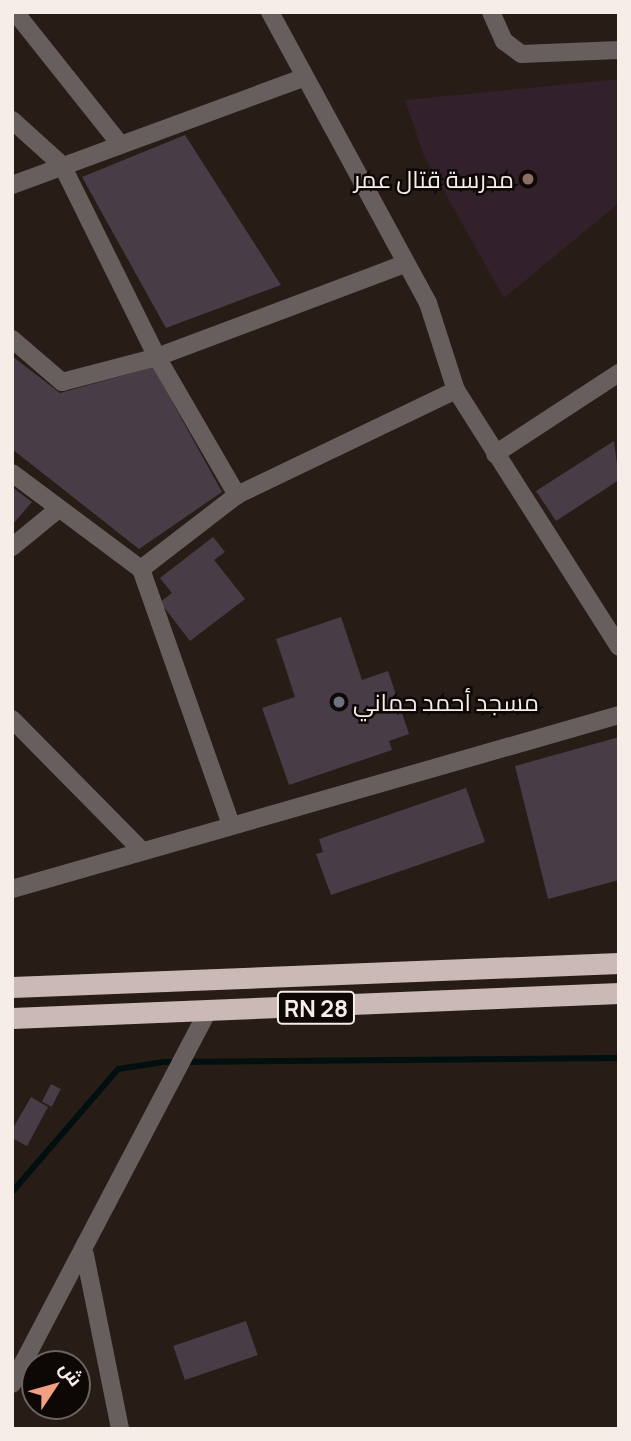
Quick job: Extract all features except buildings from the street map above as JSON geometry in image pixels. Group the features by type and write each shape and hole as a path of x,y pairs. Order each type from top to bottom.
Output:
{"highway":[{"name":"RN 28","path":"12,987 619,963"},
{"name":"RN 28","path":"12,1018 619,993"}],"street":[{"path":"15,12 120,144"},
{"path":"270,12 428,303 457,390 619,647"},
{"path":"491,12 504,41 521,54 619,50"},
{"path":"12,185 305,77"},
{"path":"12,120 62,165 157,357 237,495"},
{"path":"12,339 62,382 157,357 405,264"},
{"path":"495,454 619,373"},
{"path":"141,569 237,495 457,390"},
{"path":"12,473 57,510 141,569 231,824"},
{"path":"12,547 57,510"},
{"path":"12,889 231,824 619,715"},
{"path":"12,719 141,850"},
{"path":"12,1384 85,1255 208,1011"},
{"path":"85,1255 120,1429"}],"shaded area":[{"name":"مدرسة قتال عمر","path":"619,79 619,203 504,298 424,156 405,100"}],"waterway":[{"path":"12,1192 118,1069 164,1062 619,1058"}],"place":[{"name":"مدرسة قتال عمر","path":"528,179"},
{"name":"مسجد أحمد حماني","path":"339,702"}]}
